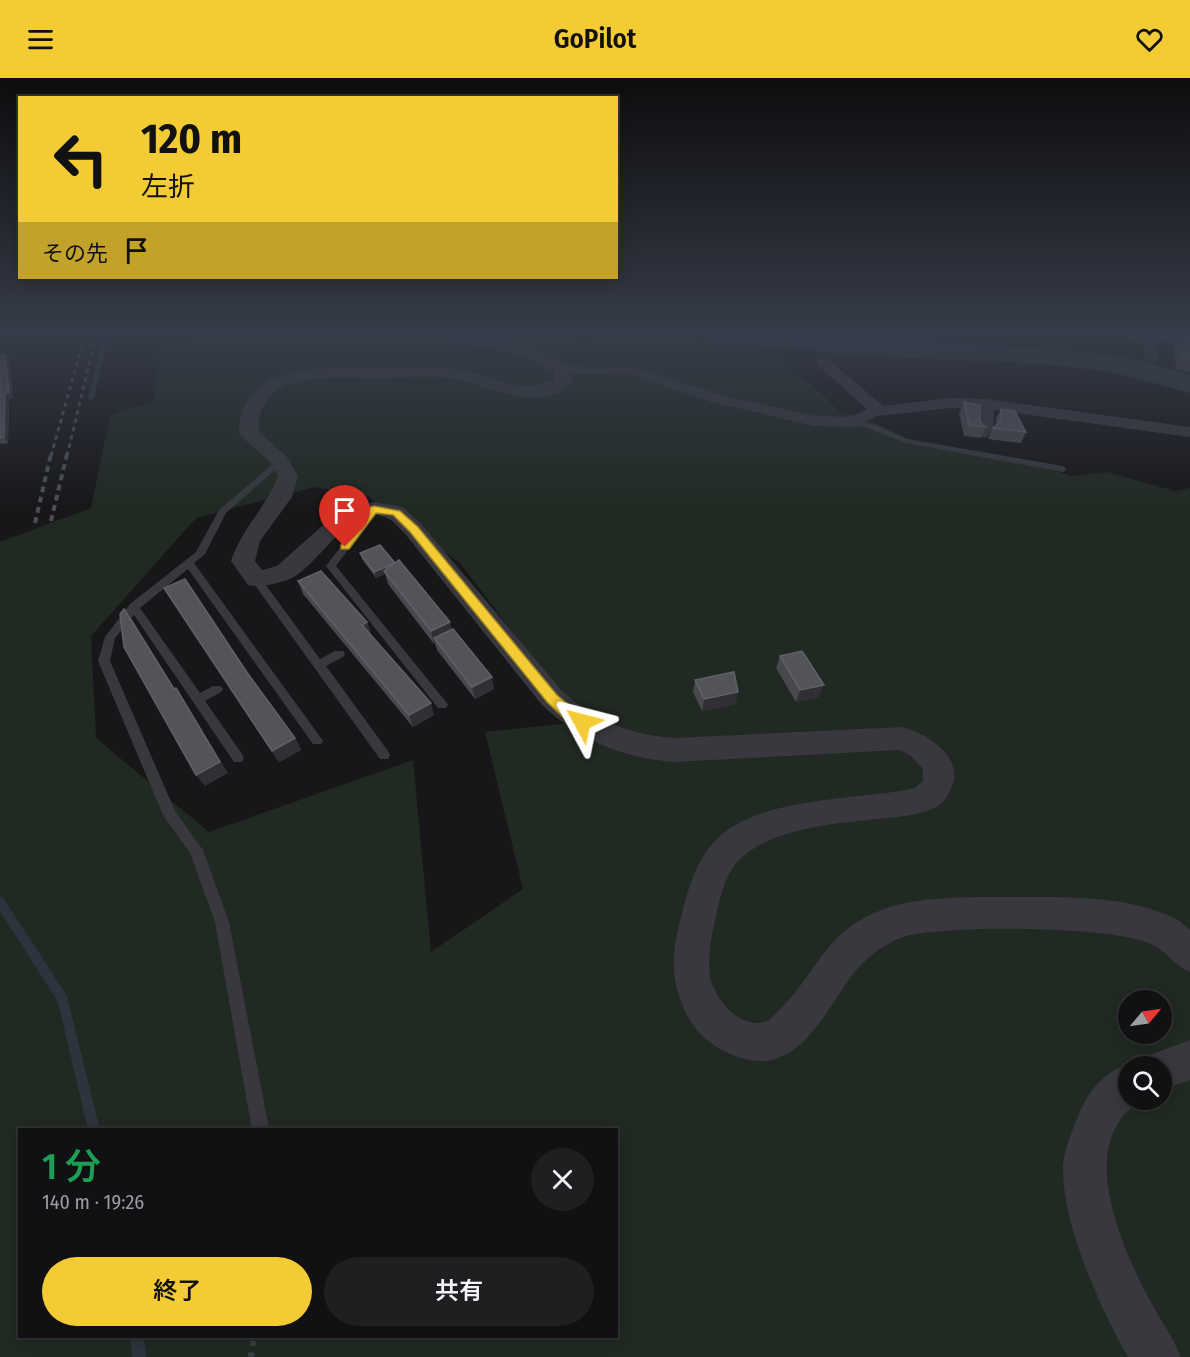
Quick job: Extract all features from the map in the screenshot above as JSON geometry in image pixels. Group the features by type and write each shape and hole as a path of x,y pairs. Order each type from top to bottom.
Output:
{"street":[{"path":"267,391 262,394 250,414 249,434 280,461 288,476 282,497 249,541 243,561 256,579 285,572 348,515 374,509 396,513 414,530 552,698 567,713 597,732 658,750 877,738 904,739 928,753 936,764 940,774 934,792 924,798 912,802 837,810 792,819 756,832 732,845 721,859 705,892 694,933 691,969 695,990 706,1011 723,1029 747,1041 777,1040 806,1012 842,959 867,936 902,920 951,913 1074,914 1125,920 1165,931 1190,954"},
{"path":"513,391 533,394 548,391"},
{"path":"692,391 717,399 815,421 854,422 879,411 951,404 986,404 1190,432"},
{"path":"856,391 879,411"},
{"path":"985,433 986,404"},
{"path":"1172,1066 1190,1060"},
{"path":"1118,1093 1103,1108 1094,1128 1085,1168 1098,1237 1133,1321 1156,1357"}],"lane":[{"path":"854,422 906,441 1063,469"},
{"path":"260,1128 222,922 196,850 170,815 104,661 110,637 134,607 200,555 222,512 280,461"},
{"path":"374,509 331,566 442,705"},
{"path":"189,563 317,741"},
{"path":"256,579 384,755"},
{"path":"134,607 238,758"},
{"path":"319,665 339,654"},
{"path":"198,700 217,689"}],"path":[{"path":"251,1357 254,1338"}],"shaded area":[{"path":"155,391 818,391 840,412 865,417 908,442 1028,461 1071,476 1107,472 1175,491 1190,488 1190,1357 0,1357 0,542 91,508 110,416 154,401","holes":["314,487 369,497 460,563 581,722 485,732 523,889 431,952 413,760 209,832 96,738 91,636 196,518"]}],"building":[{"path":"0,391 9,391 5,393 4,437 0,438"},
{"path":"964,402 980,405 980,422 986,427 969,425"},
{"path":"1001,409 1015,411 1026,432 993,428 1000,422"},
{"path":"380,545 395,563 374,572 360,553"},
{"path":"399,560 450,622 431,631 384,571"},
{"path":"321,571 367,622 362,625 431,703 409,715 298,581"},
{"path":"185,579 246,671 295,738 272,751 164,588"},
{"path":"124,609 174,689 176,688 220,762 196,775 124,647 120,614"},
{"path":"453,629 492,677 472,687 434,638"},
{"path":"802,651 824,685 800,690 780,656"},
{"path":"734,672 738,692 704,699 695,680"}],"waterway":[{"path":"91,398 93,391"},
{"path":"0,902 63,1000 94,1128"},
{"path":"137,1338 139,1357"}],"railway":[{"path":"51,456 69,391"},
{"path":"67,456 83,391"},
{"path":"35,523 51,454"},
{"path":"51,521 67,454"}],"route":[{"path":"345,547 374,509 396,513 414,530 552,698 567,713 582,722"}]}
